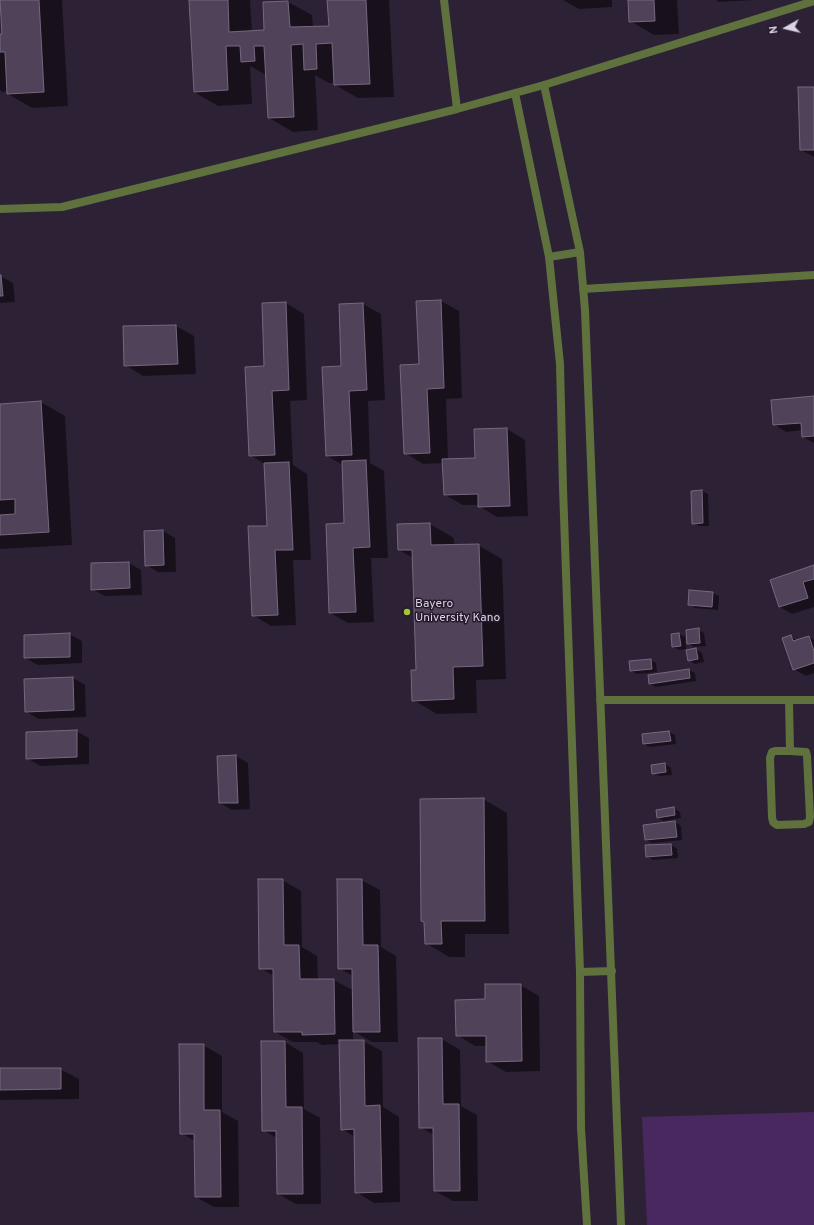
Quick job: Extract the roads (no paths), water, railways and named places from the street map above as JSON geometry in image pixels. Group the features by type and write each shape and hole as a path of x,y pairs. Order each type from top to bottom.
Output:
{"street":[{"path":"444,0 457,109"},
{"path":"0,209 62,207 457,109 544,85 814,1"},
{"path":"544,85 580,252 583,289 588,372 621,1225"},
{"path":"515,93 549,257 560,364 580,972 581,1128 586,1225"},
{"path":"549,257 580,252"},
{"path":"583,289 814,275"},
{"path":"600,700 814,700"},
{"path":"789,700 790,751"},
{"path":"774,751 790,751 806,752 810,818 809,822 804,824 777,825 773,822 772,817 770,758 772,752 774,751"},
{"path":"580,972 612,971"}],"place":[{"name":"Bayero University Kano","path":"407,612"}]}
